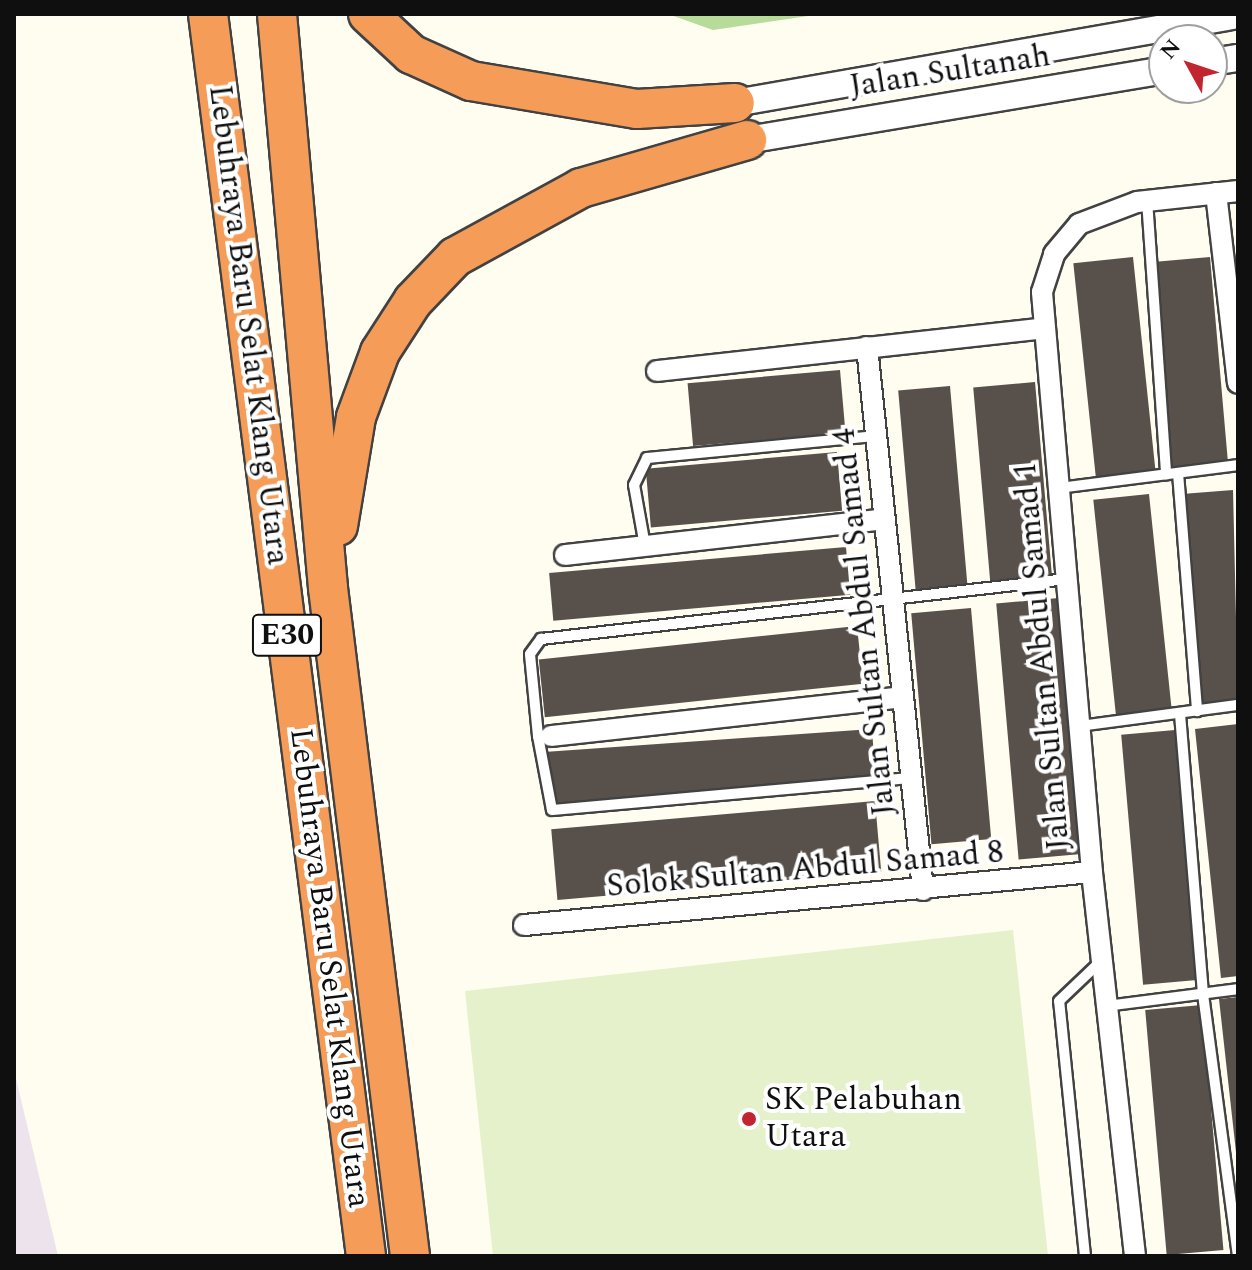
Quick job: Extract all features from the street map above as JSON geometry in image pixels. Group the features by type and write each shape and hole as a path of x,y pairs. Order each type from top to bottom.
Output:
{"highway":[{"name":"Lebuhraya Baru Selat Klang Utara","path":"208,14 366,1256"},
{"name":"Lebuhraya Baru Selat Klang Utara","path":"277,14 328,588 410,1256"},
{"path":"368,14 411,54 471,81 637,109 735,103"},
{"path":"328,588 356,417 380,352 413,301 455,257 502,225 646,164 747,140"}],"street":[{"name":"Jalan Sultanah","path":"735,103 1238,15"},
{"name":"Jalan Sultanah","path":"747,140 1148,73"},
{"name":"Jalan Sultan Abdul Samad 1","path":"1135,1256 1092,872 1042,292 1054,254 1079,224 1147,200 1238,191"},
{"path":"1216,193 1238,383"},
{"path":"657,371 1045,328"},
{"name":"Jalan Sultan Abdul Samad 4","path":"867,347 923,890"},
{"path":"565,555 884,519"},
{"path":"545,736 903,697"},
{"name":"Solok Sultan Abdul Samad 8","path":"524,925 1092,872"}],"lane":[{"path":"1147,200 1166,474"},
{"path":"645,546 634,485 647,458 877,436"},
{"path":"1059,488 1238,465"},
{"path":"1178,473 1197,711"},
{"path":"911,778 552,810 545,736 530,654 541,639 893,602 1067,579"},
{"path":"1080,726 1238,705"},
{"path":"1180,714 1203,994 1238,1255 1227,1256"},
{"path":"1085,1256 1059,1001 1101,961"},
{"path":"1106,1006 1238,989"}],"shaded area":[{"path":"14,1070 58,1256 14,1256"}],"green space":[{"path":"668,14 822,14 713,30"},
{"name":"SK Pelabuhan Utara","path":"1013,930 1048,1256 493,1256 465,991"}],"building":[{"path":"1133,257 1156,474 1096,480 1073,263"},
{"path":"1210,257 1228,466 1172,471 1153,262"},
{"path":"840,370 845,433 693,446 688,383"},
{"path":"1035,382 1052,578 990,584 973,387"},
{"path":"950,386 968,588 916,593 898,391"},
{"path":"837,452 842,511 651,528 646,469"},
{"path":"1233,490 1238,703 1199,706 1182,494"},
{"path":"1149,494 1172,709 1116,715 1093,500"},
{"path":"846,547 850,595 553,621 549,573"},
{"path":"1059,598 1081,854 1019,860 996,603"},
{"path":"971,608 991,839 931,844 911,613"},
{"path":"857,626 863,684 545,717 539,659"},
{"path":"1238,724 1238,976 1221,978 1195,729"},
{"path":"872,729 876,786 552,809 548,752"},
{"path":"1175,730 1197,980 1143,985 1121,735"},
{"path":"875,801 881,872 557,900 551,829"},
{"path":"1238,997 1238,1152 1236,1152 1219,999"},
{"path":"1202,1005 1223,1250 1167,1255 1145,1010"}],"place":[{"name":"SK Pelabuhan Utara","path":"749,1119"}]}
